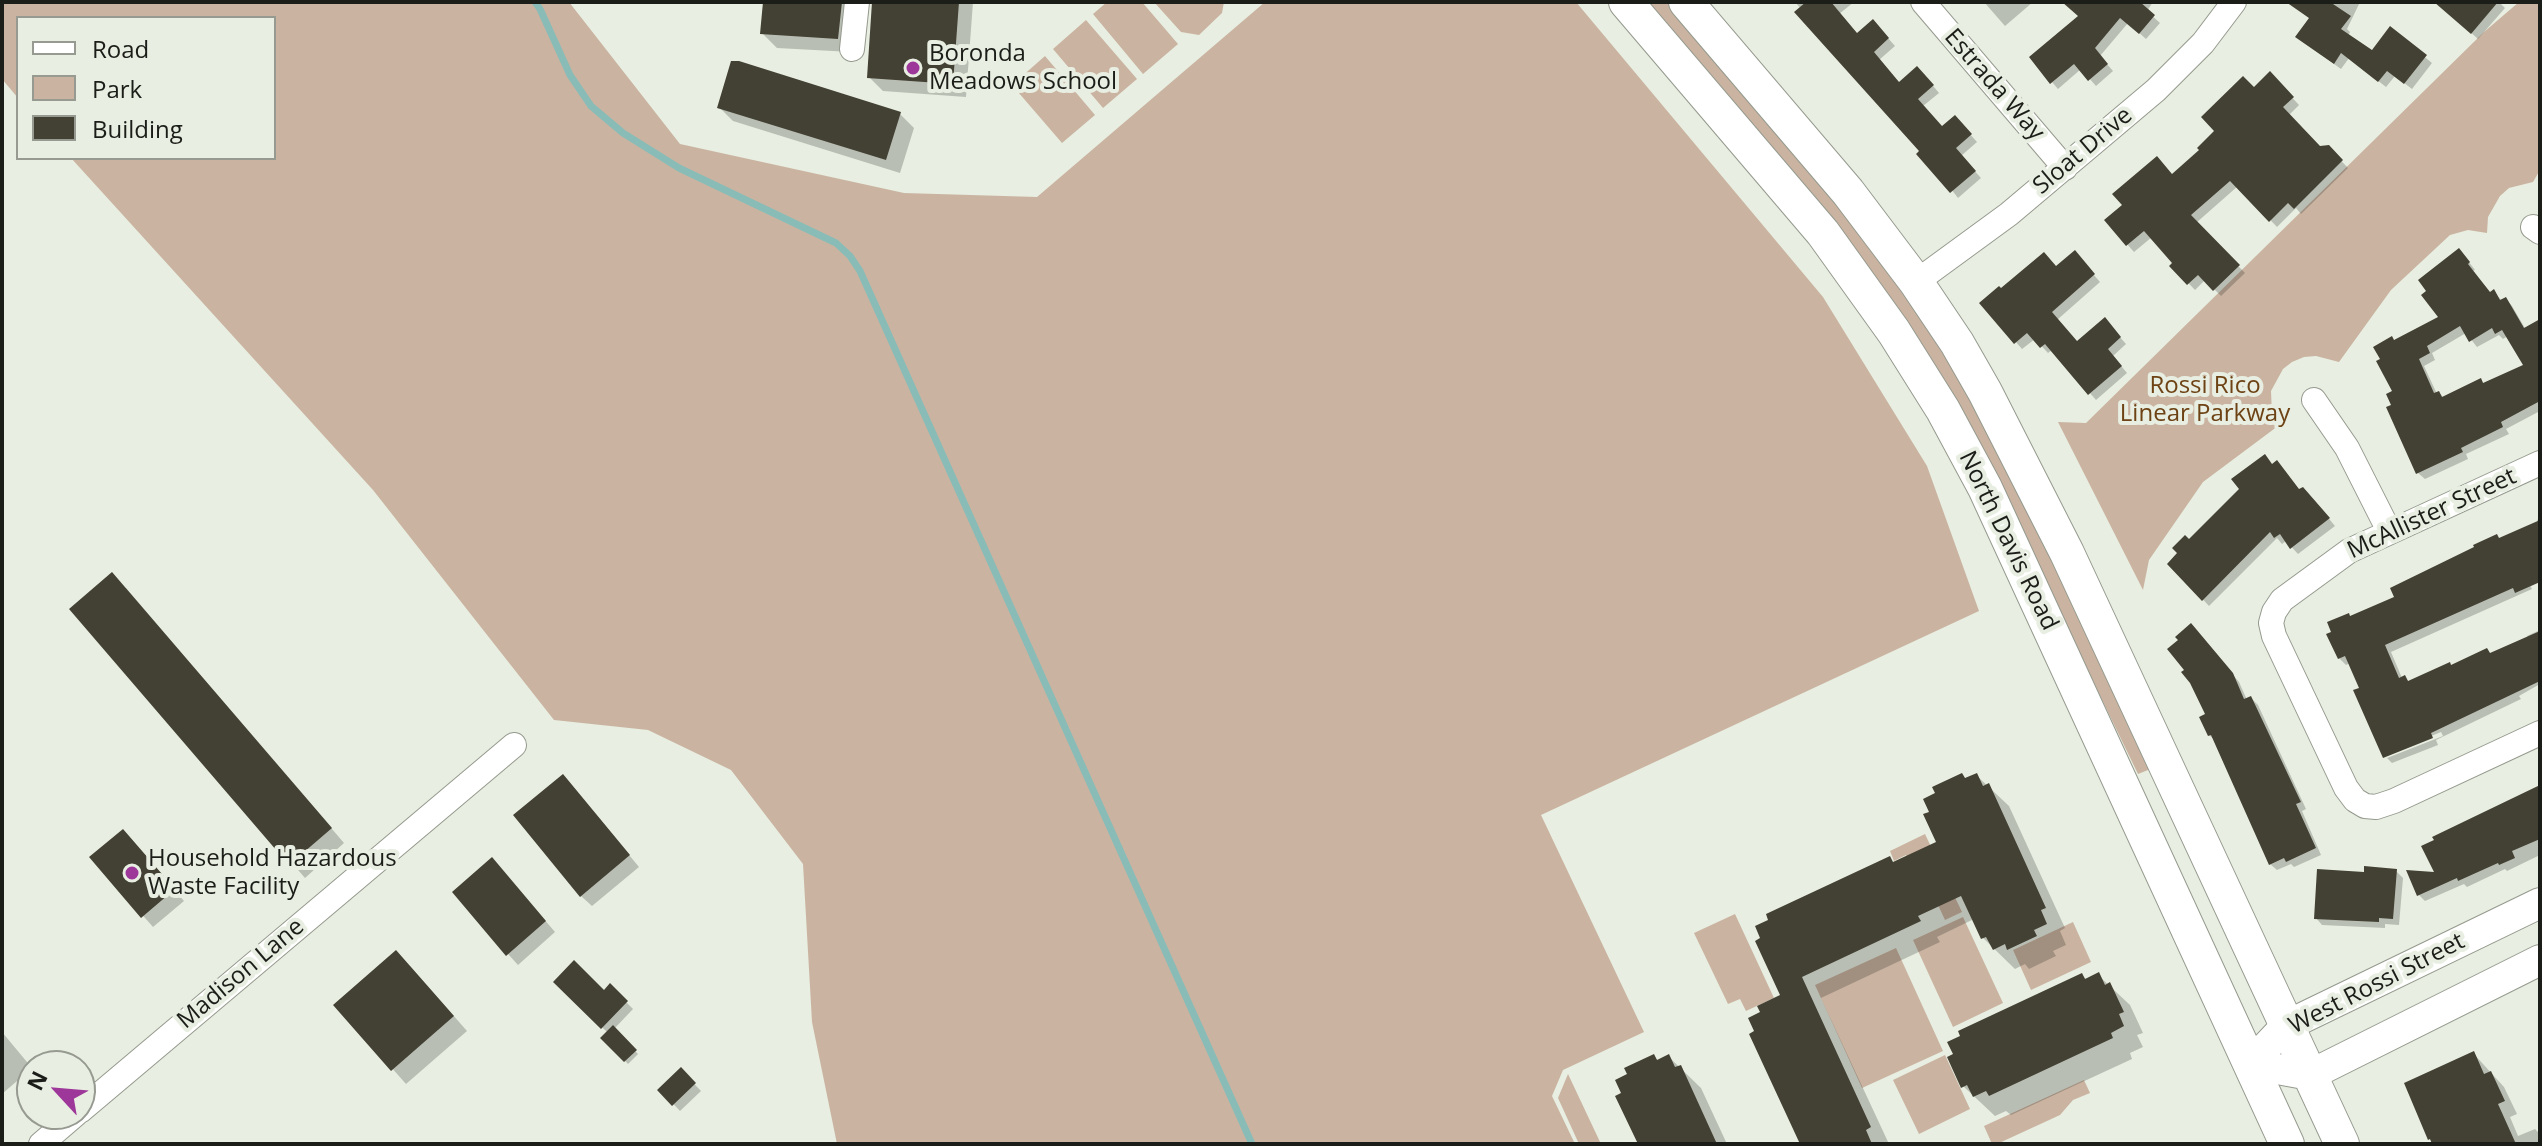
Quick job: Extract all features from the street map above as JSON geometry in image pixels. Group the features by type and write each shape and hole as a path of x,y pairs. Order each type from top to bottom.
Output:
{"highway":[{"name":"North Davis Road","path":"1626,2 1823,233 1887,321 1943,410 1991,501 2287,1144"},
{"name":"North Davis Road","path":"1686,2 1848,192 1916,282 1957,343 2021,459 2074,567 2342,1144"}],"main road":[{"name":"West Rossi Street","path":"2250,1064 2286,1026 2540,903"},
{"path":"2310,1075 2540,960"},
{"name":"West Rossi Street","path":"2250,1064 2310,1075"}],"street":[{"path":"852,49 857,2"},
{"name":"Estrada Way","path":"1923,2 2065,168"},
{"name":"Sloat Drive","path":"1916,282 2009,214 2182,65 2234,2"},
{"path":"2314,400 2347,448 2389,531"},
{"name":"McAllister Street","path":"2540,463 2349,551 2311,577 2277,606 2271,623 2274,636 2346,788 2355,800 2365,806 2376,807 2394,801 2540,733"},
{"name":"Madison Lane","path":"96,1097 514,745"},
{"name":"Madison Lane","path":"41,1144 57,1130"}],"green space":[{"path":"2,2 569,2 680,144 904,193 1037,197 1265,2 1576,2 1823,297 1927,466 1979,611 1541,815 1644,1032 1563,1070 1552,1096 1575,1144 837,1144 812,1022 803,864 731,770 648,730 554,720 373,490 73,160 276,160 276,16 16,16 16,96 2,79"},
{"path":"1107,2 1142,2 1178,44 1143,74 1093,14"},
{"path":"1154,2 1224,2 1222,13 1199,35 1181,32"},
{"path":"1646,2 1670,2 1885,264 1984,416 2153,768 2138,774 2041,574"},
{"name":"Rossi Rico Linear Parkway","path":"2519,2 2540,2 2540,170 2533,182 2509,188 2500,196 2488,217 2487,233 2468,230 2450,235 2391,290 2339,362 2316,356 2304,357 2283,369 2271,391 2272,415 2278,426 2203,482 2149,560 2143,590 2058,422 2086,423 2484,32"},
{"path":"1086,20 1137,79 1103,108 1053,49"},
{"path":"1045,56 1095,115 1062,143 1012,85"},
{"path":"1925,834 1962,912 1945,920 1916,858 1909,860 1906,855 1894,861 1890,851"},
{"path":"1735,914 1774,998 1746,1011 1740,999 1728,1004 1694,933"},
{"path":"1963,917 2003,1003 1953,1027 1913,940"},
{"path":"2073,922 2091,962 2031,990 2013,950"},
{"path":"1896,948 1943,1051 1862,1088 1815,985"},
{"path":"1945,1055 1970,1109 1919,1134 1893,1080"},
{"path":"1568,1074 1601,1144 1579,1144 1558,1098"},
{"path":"2084,1080 2090,1093 2073,1100 2060,1115 1992,1144 1984,1126"}],"building":[{"path":"763,2 842,2 838,39 760,34"},
{"path":"872,2 959,2 953,84 867,78"},
{"path":"1806,2 1831,2 1857,33 1873,19 1889,38 1874,52 1899,82 1917,66 1934,85 1918,99 1942,126 1955,115 1972,134 1956,148 1976,171 1950,193 1916,154 1919,151 1794,12"},
{"path":"2062,2 2140,2 2155,15 2139,34 2120,18 2095,48 2108,64 2088,81 2074,64 2050,84 2029,57 2078,16"},
{"path":"2286,2 2330,2 2351,16 2341,29 2372,50 2390,26 2427,55 2404,84 2387,71 2378,82 2341,53 2334,64 2295,37 2309,18"},
{"path":"2434,2 2498,2 2471,34"},
{"path":"731,61 901,112 886,160 717,108"},
{"path":"2270,71 2294,97 2283,107 2320,146 2329,145 2343,160 2294,209 2288,203 2269,222 2230,181 2191,215 2240,265 2213,291 2198,275 2187,285 2144,231 2126,246 2104,220 2122,205 2112,194 2157,156 2172,174 2199,150 2197,148 2214,131 2201,117 2243,76 2254,87"},
{"path":"2459,248 2490,292 2494,289 2500,300 2506,297 2524,328 2540,319 2540,401 2501,422 2503,427 2461,448 2463,452 2416,474 2386,407 2391,405 2386,394 2392,391 2376,361 2380,359 2373,347 2392,336 2394,340 2438,317 2421,295 2426,291 2418,280","holes":["2460,326 2469,342 2492,328 2495,334 2502,330 2523,365 2483,383 2481,378 2442,397 2439,391 2434,393 2419,359 2430,353 2427,346"]},
{"path":"2075,250 2095,274 2052,312 2077,341 2105,317 2121,337 2108,349 2122,366 2088,395 2045,344 2040,348 2027,333 2014,344 1979,303 2044,252 2056,266"},
{"path":"2265,454 2272,464 2277,460 2299,489 2303,487 2330,518 2290,549 2280,534 2274,538 2270,532 2202,601 2167,564 2177,553 2172,548 2185,535 2189,539 2239,489 2231,479"},
{"path":"2540,520 2540,582 2515,593 2513,588 2385,645 2399,678 2405,675 2408,681 2450,662 2451,665 2487,648 2490,653 2540,631 2540,681 2431,733 2433,738 2383,758 2353,690 2359,688 2345,656 2338,659 2326,634 2331,632 2327,622 2349,613 2350,616 2394,597 2390,588 2473,545 2497,534 2499,538"},
{"path":"112,572 332,828 289,865 69,609"},
{"path":"2191,623 2233,673 2244,699 2251,696 2301,802 2296,804 2316,848 2286,862 2284,858 2269,865 2211,735 2208,736 2199,717 2205,714 2181,672 2184,670 2167,649"},
{"path":"1962,773 1965,778 1977,773 1983,786 1989,783 2046,908 2041,910 2047,924 2034,930 2037,936 2007,950 2005,944 1993,950 1986,937 1981,939 1961,896 1918,916 1921,921 1802,977 1871,1127 1866,1130 1872,1144 1800,1144 1749,1034 1754,1031 1748,1018 1760,1012 1757,1006 1780,995 1755,941 1760,938 1755,926 1768,920 1766,914 1890,856 1893,862 1936,842 1923,814 1929,812 1923,799 1935,793 1932,787"},
{"path":"563,774 630,855 580,897 513,815"},
{"path":"2540,785 2540,839 2512,851 2515,858 2417,896 2406,870 2434,872 2421,846 2434,840 2432,837"},
{"name":"Household Hazardous Waste Facility","path":"123,829 175,889 141,918 89,857"},
{"path":"492,857 546,921 506,956 452,892"},
{"path":"2364,866 2397,869 2393,919 2379,918 2379,922 2314,919 2317,869 2364,872"},
{"path":"396,950 454,1016 391,1071 333,1005"},
{"path":"574,960 604,990 610,983 628,1001 601,1029 553,982"},
{"path":"2099,972 2105,985 2110,982 2124,1012 2119,1014 2124,1026 2111,1033 2113,1038 1989,1096 1986,1091 1973,1097 1967,1085 1961,1088 1947,1057 1953,1054 1947,1042 1960,1036 1958,1031 2082,973 2085,979"},
{"path":"613,1025 637,1050 624,1062 600,1038"},
{"path":"2474,1051 2484,1074 2491,1071 2505,1101 2498,1104 2516,1144 2432,1144 2404,1083"},
{"path":"1654,1054 1657,1060 1669,1054 1675,1067 1681,1065 1717,1144 1638,1144 1615,1096 1621,1093 1615,1080 1627,1074 1624,1068"},
{"path":"681,1067 696,1083 672,1106 657,1090"}],"waterway":[{"path":"535,2 570,75 591,106 623,133 679,168 836,243 860,271 1252,1144"}],"place":[{"name":"Boronda Meadows School","path":"913,68"},
{"name":"Household Hazardous Waste Facility","path":"132,873"}]}
